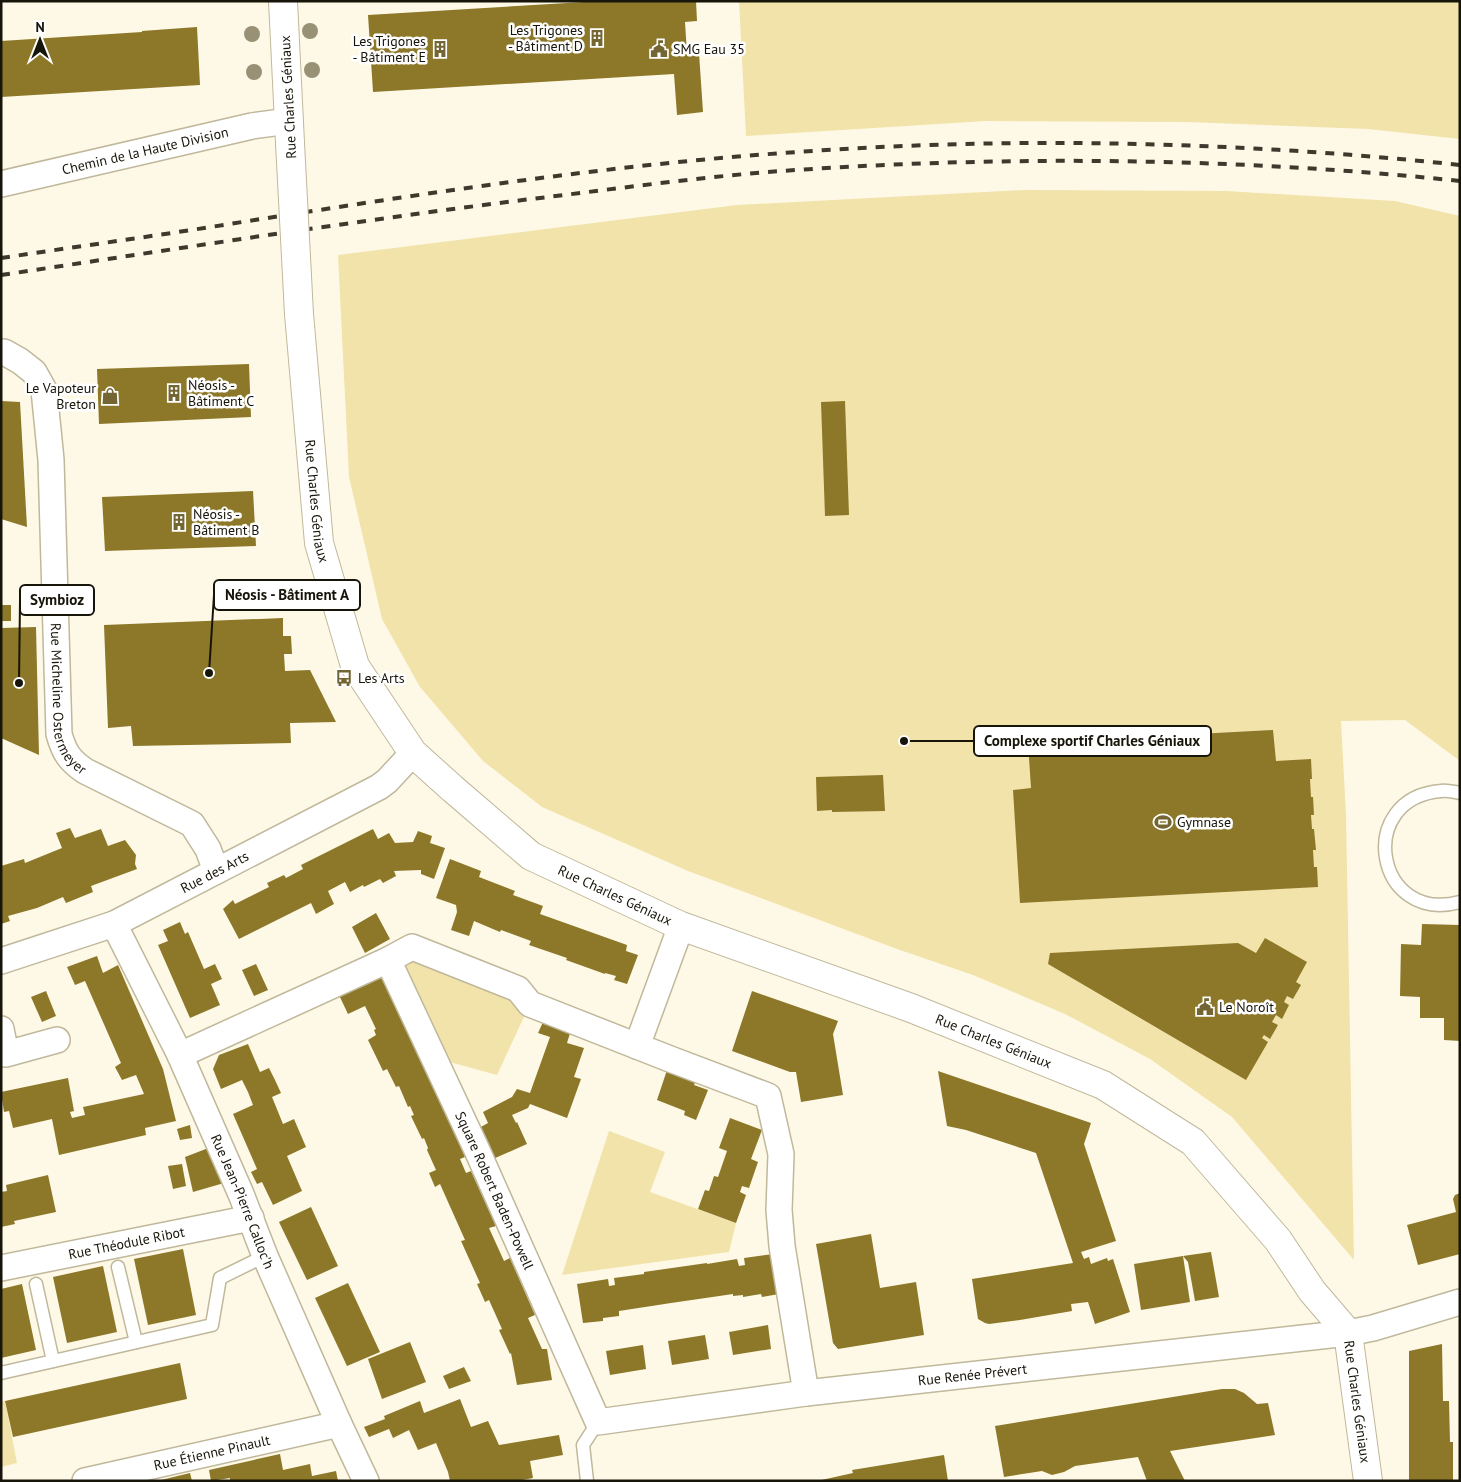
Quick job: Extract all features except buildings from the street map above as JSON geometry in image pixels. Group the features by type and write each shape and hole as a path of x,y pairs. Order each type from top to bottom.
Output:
{"street":[{"name":"Rue Charles Géniaux","path":"283,1 299,314 318,543 355,666 413,752 531,856 681,926 911,1008 1103,1085 1193,1142 1278,1240 1312,1291 1348,1333 1368,1481"},
{"name":"Chemin de la Haute Division","path":"1,184 252,126 290,132"},
{"name":"Rue Micheline Ostermeyer","path":"1,353 4,352 20,361 34,372 44,390 51,460 59,734 63,748 73,762 85,771 192,824 208,849 216,871"},
{"name":"Rue des Arts","path":"1,961 114,924 379,787 387,781 413,752"},
{"name":"Rue Jean-Pierre Calloc'h","path":"114,924 180,1055 339,1424 366,1481"},
{"path":"637,1046 681,926"},
{"path":"180,1055 388,960 412,947 518,989 530,1004 768,1096 781,1154 779,1210 782,1246 806,1392"},
{"name":"Square Robert Baden-Powell","path":"388,960 476,1148 598,1422"},
{"path":"1,1029 6,1054 57,1040"},
{"name":"Rue Théodule Ribot","path":"1,1268 251,1218"},
{"name":"Rue Renée Prévert","path":"598,1422 806,1392 1348,1333 1373,1328 1460,1302"},
{"name":"Rue Étienne Pinault","path":"86,1481 339,1424"}],"lane":[{"path":"1460,793 1443,790 1424,794 1408,802 1395,815 1387,831 1384,849 1388,867 1396,884 1410,896 1428,904 1447,906 1460,902"},
{"path":"1,1373 212,1325 220,1278 266,1256"},
{"path":"118,1267 136,1342"},
{"path":"36,1284 53,1361"},
{"path":"587,1481 583,1445 598,1422"}],"shaded area":[{"path":"739,1 1460,1 1460,139 1368,129 1188,122 986,121 746,136"},
{"path":"1025,190 1226,191 1395,201 1460,216 1460,761 1405,720 1341,721 1346,815 1354,1260 1232,1117 1150,1059 1065,1014 973,975 897,949 688,871 542,807 483,761 420,687 382,619 349,477 338,255 737,205"},
{"path":"412,947 530,1004 497,1075 435,1058 388,960"},
{"path":"609,1131 665,1152 650,1192 736,1223 729,1252 562,1275"},
{"path":"5,1401 17,1463 1,1467 1,1402"}],"railway":[{"path":"1,258 511,182 647,165 783,153 952,144 1122,144 1291,151 1460,165"},
{"path":"1,275 411,215 658,183 768,172 940,163 1114,161 1288,167 1460,181"}],"place":[{"name":"Les Trigones - Bâtiment D","path":"597,38"},
{"name":"Les Trigones - Bâtiment E","path":"440,49"},
{"name":"SMG Eau 35","path":"659,49"},
{"name":"Néosis - Bâtiment C","path":"174,393"},
{"name":"Le Vapoteur Breton","path":"110,396"},
{"name":"Néosis - Bâtiment B","path":"179,522"},
{"name":"Néosis - Bâtiment A","path":"209,673"},
{"name":"Les Arts","path":"344,678"},
{"name":"Symbioz","path":"19,683"},
{"name":"Complexe sportif Charles Géniaux","path":"904,741"},
{"name":"Gymnase","path":"1163,822"},
{"name":"Le Noroît","path":"1205,1007"}]}
